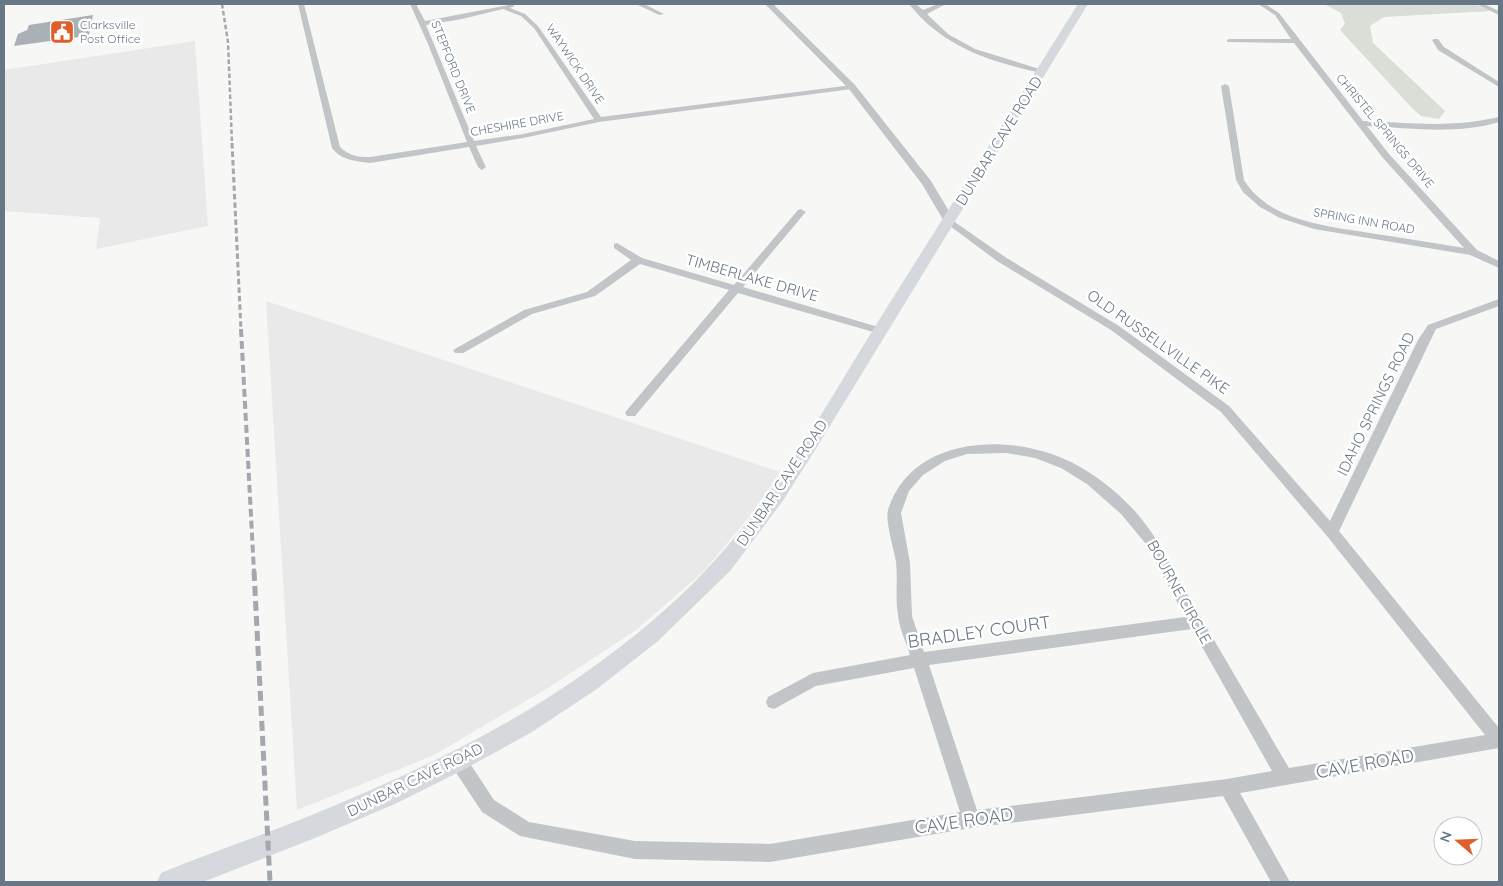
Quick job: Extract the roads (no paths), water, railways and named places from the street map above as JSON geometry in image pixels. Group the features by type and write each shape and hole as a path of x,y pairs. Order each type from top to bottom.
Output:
{"main road":[{"name":"DUNBAR CAVE ROAD","path":"173,881 348,813 459,762 560,702 601,674 678,611 710,579 754,528 811,443 1083,4"}],"street":[{"name":"CHESHIRE DRIVE","path":"301,4 336,148 353,158 370,160 471,144 599,120 852,87"},
{"name":"STEPFORD DRIVE","path":"414,4 482,167"},
{"path":"423,23 505,8 515,4"},
{"path":"639,4 661,14"},
{"name":"OLD RUSSELLVILLE PIKE","path":"769,4 852,87 926,183 949,221 993,254 1114,328 1225,409 1332,532 1499,740"},
{"path":"912,4 951,39 981,55 1042,71"},
{"path":"923,13 943,4"},
{"name":"CHRISTEL SPRINGS DRIVE","path":"1261,4 1277,14 1386,156 1473,252 1499,265"},
{"path":"1479,4 1499,13"},
{"name":"WAYWICK DRIVE","path":"505,8 523,15 536,27 599,120"},
{"path":"1436,40 1442,48 1499,85"},
{"path":"1229,41 1296,41"},
{"name":"SPRING INN ROAD","path":"1225,86 1240,180 1245,190 1262,205 1296,221 1317,227 1473,252"},
{"path":"1360,123 1464,126 1499,119"},
{"path":"631,413 801,212"},
{"name":"TIMBERLAKE DRIVE","path":"617,246 638,260 881,331"},
{"path":"459,350 528,312 591,294 638,260"},
{"name":"IDAHO SPRINGS ROAD","path":"1332,532 1432,327 1499,302"},
{"name":"BOURNE CIRCLE","path":"971,819 905,616 903,563 894,513 903,489 918,472 940,458 967,450 1007,449 1037,454 1066,465 1092,481 1126,510 1151,540 1285,778"},
{"name":"BRADLEY COURT","path":"774,702 813,680 918,660 1196,622"},
{"name":"CAVE ROAD","path":"459,762 488,806 526,830 634,850 770,853 971,819 1228,787 1499,740"},
{"path":"1228,787 1282,882"}],"railway":[{"path":"222,4 228,42 232,144"},
{"path":"232,143 241,330"},
{"path":"241,329 254,572"},
{"path":"254,571 270,882"}],"place":[{"name":"Clarksville Post Office","path":"62,32"}]}
